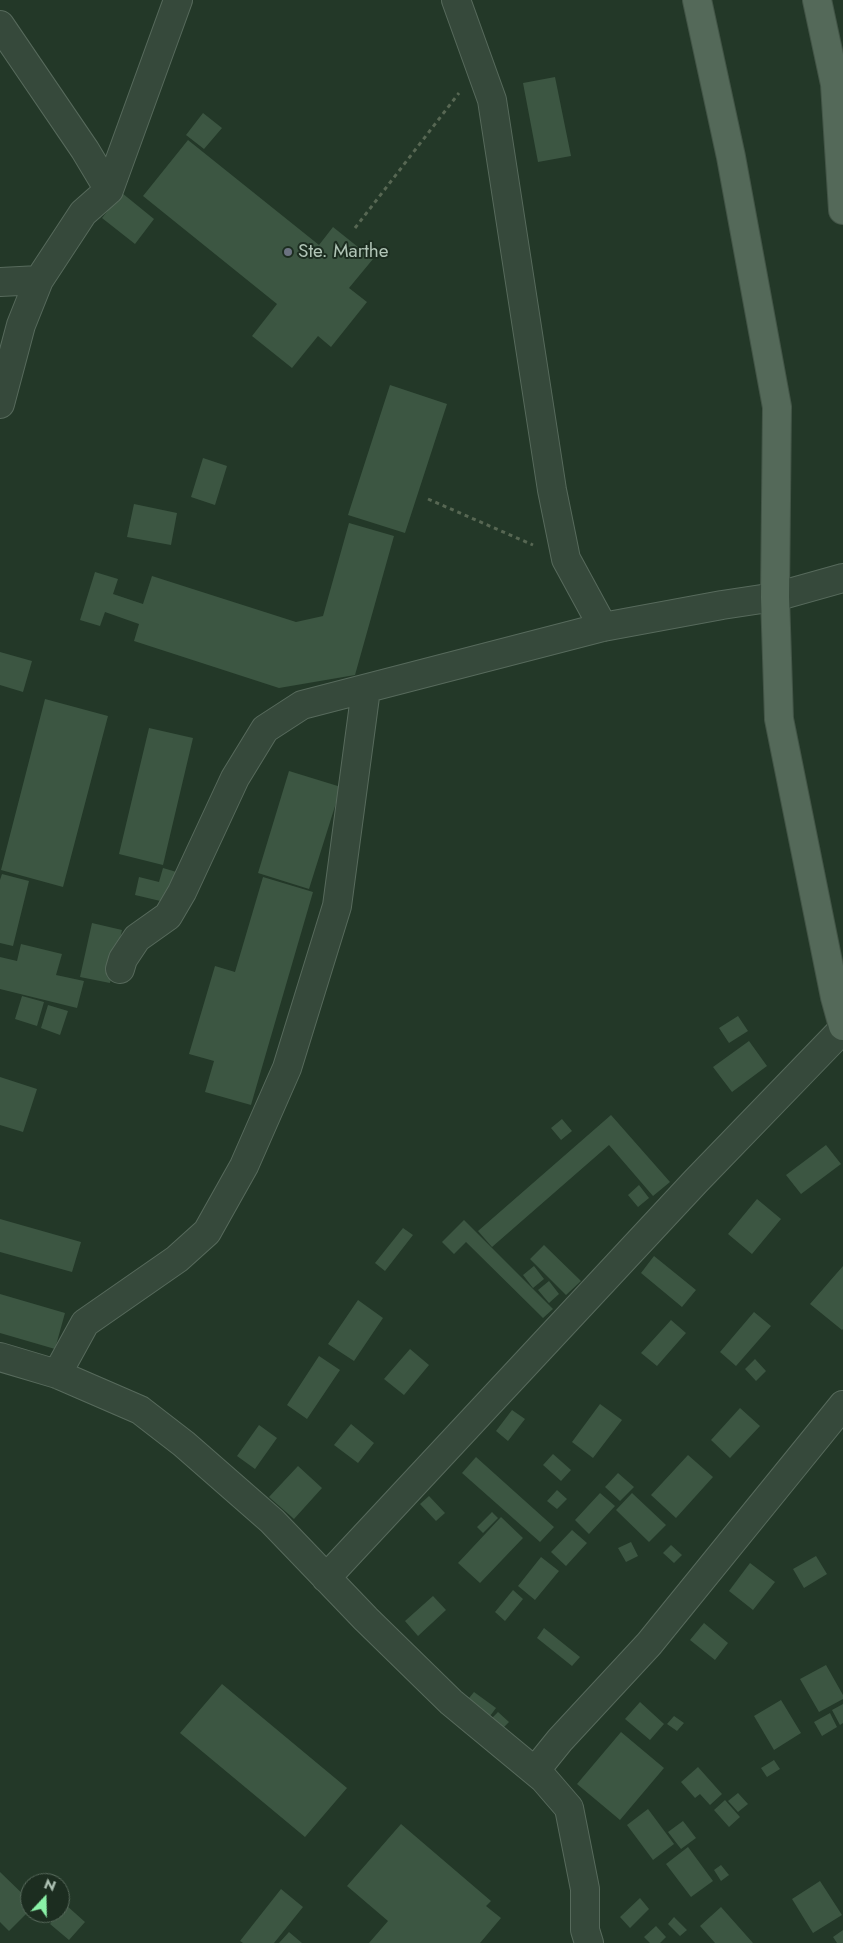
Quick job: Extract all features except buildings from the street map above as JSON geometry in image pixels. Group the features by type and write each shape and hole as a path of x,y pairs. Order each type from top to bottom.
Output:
{"main road":[{"path":"697,0 731,157 777,407 775,597 779,720 835,997 843,1028"},
{"path":"817,0 835,84 843,210"}],"street":[{"path":"0,404 21,325 39,280 83,214 109,190 178,0"},
{"path":"456,0 492,100 552,490 566,560 603,627"},
{"path":"0,25 86,150 109,190"},
{"path":"0,282 39,280"},
{"path":"120,969 123,959 137,938 168,916 182,892 235,778 265,729 302,705 603,627 775,597 843,578"},
{"path":"57,1374 85,1323 177,1259 207,1232 244,1166 287,1068 336,906 366,688"},
{"path":"326,1578 689,1188 843,1028"},
{"path":"0,1357 57,1374 140,1410 184,1444 272,1521 326,1578 451,1702 535,1771 568,1808 584,1888 585,1930 589,1943"},
{"path":"535,1771 560,1740 650,1644 843,1405"}],"path":[{"path":"356,228 479,66"},
{"path":"428,499 566,560"}],"place":[{"name":"Ste. Marthe","path":"288,252"}]}
